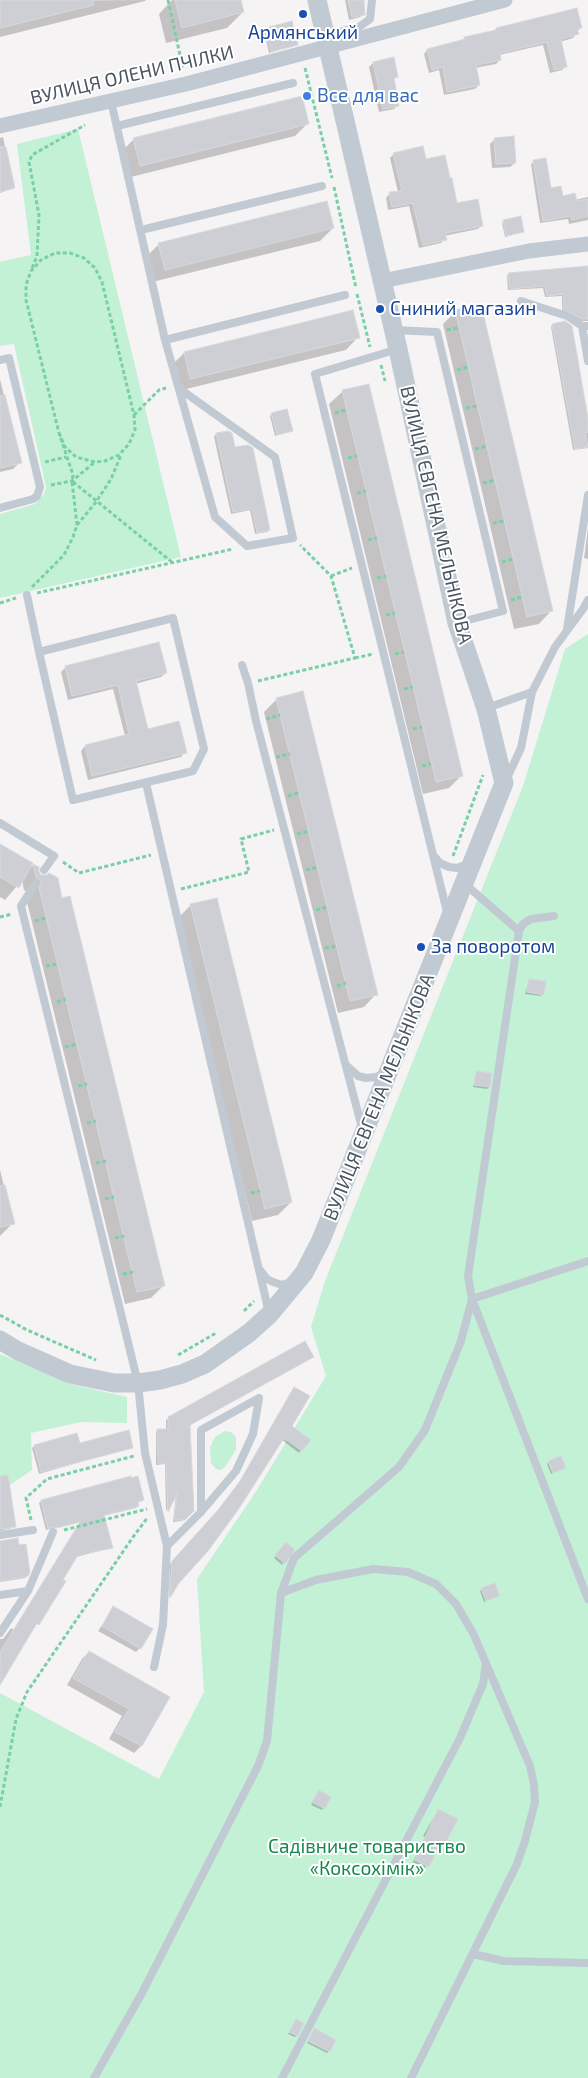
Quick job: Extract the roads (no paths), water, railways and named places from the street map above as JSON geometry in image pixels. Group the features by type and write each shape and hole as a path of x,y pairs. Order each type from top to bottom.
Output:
{"street":[{"name":"ВУЛИЦЯ ЄВГЕНА МЕЛЬНІКОВА","path":"0,1340 70,1374 114,1383 160,1380 182,1374 205,1364 242,1339 269,1315 300,1278 321,1240 504,784 486,709 457,623 398,349 317,0"},
{"name":"ВУЛИЦЯ ОЛЕНИ ПЧІЛКИ","path":"0,126 186,84 506,0"},
{"path":"382,281 529,251 588,244"}],"lane":[{"path":"323,28 335,33 359,27 370,19 372,0"},
{"path":"117,126 293,83"},
{"path":"111,101 165,340 215,517 248,546 293,538 275,457 180,389"},
{"path":"141,230 322,186"},
{"path":"165,340 346,295"},
{"path":"521,301 567,316 585,326 588,362"},
{"path":"393,330 437,332 503,611 457,623"},
{"path":"398,349 315,374 449,919"},
{"path":"0,360 9,358 40,487 37,496 33,499 0,508"},
{"path":"567,631 588,495"},
{"path":"24,596 40,652 73,800 193,771 204,749 173,618 40,652"},
{"path":"504,784 521,748 532,692 555,647 588,600"},
{"path":"242,665 364,1136"},
{"path":"486,709 532,692"},
{"path":"146,783 269,1315"},
{"path":"0,823 54,856 44,870"},
{"path":"434,856 440,863 457,868 467,866 473,860"},
{"path":"464,882 519,931"},
{"path":"36,883 21,906 138,1382 145,1453 167,1546 164,1625 154,1667"},
{"path":"554,916 531,919 519,931 468,1276 472,1299 588,1599"},
{"path":"345,1064 352,1073 366,1078 384,1073 392,1066"},
{"path":"472,1299 588,1261"},
{"path":"258,1268 267,1279 282,1284 300,1278"},
{"path":"94,2078 142,1993 258,1766 267,1741 282,1594 294,1558 399,1467 425,1430 461,1341 472,1299"},
{"path":"167,1546 201,1512 236,1471 253,1434 259,1398 201,1430 201,1512"},
{"path":"0,1535 33,1530"},
{"path":"0,1633 28,1591 53,1532"},
{"path":"282,1594 316,1580 373,1569 408,1572 436,1584 447,1594 469,1625 487,1661 530,1766 535,1802 517,1864 411,2078"},
{"path":"0,1595 28,1591"},
{"path":"282,2078 460,1738 483,1684 487,1661"},
{"path":"472,1954 504,1961 588,1963"}],"place":[{"name":"Армянський","path":"303,14"},
{"name":"Все для вас","path":"307,96"},
{"name":"Сниний магазин","path":"380,309"},
{"name":"За поворотом","path":"421,947"}],"park label":[{"name":"Садівниче товариство «Коксохімік»","path":"367,1858"}]}
